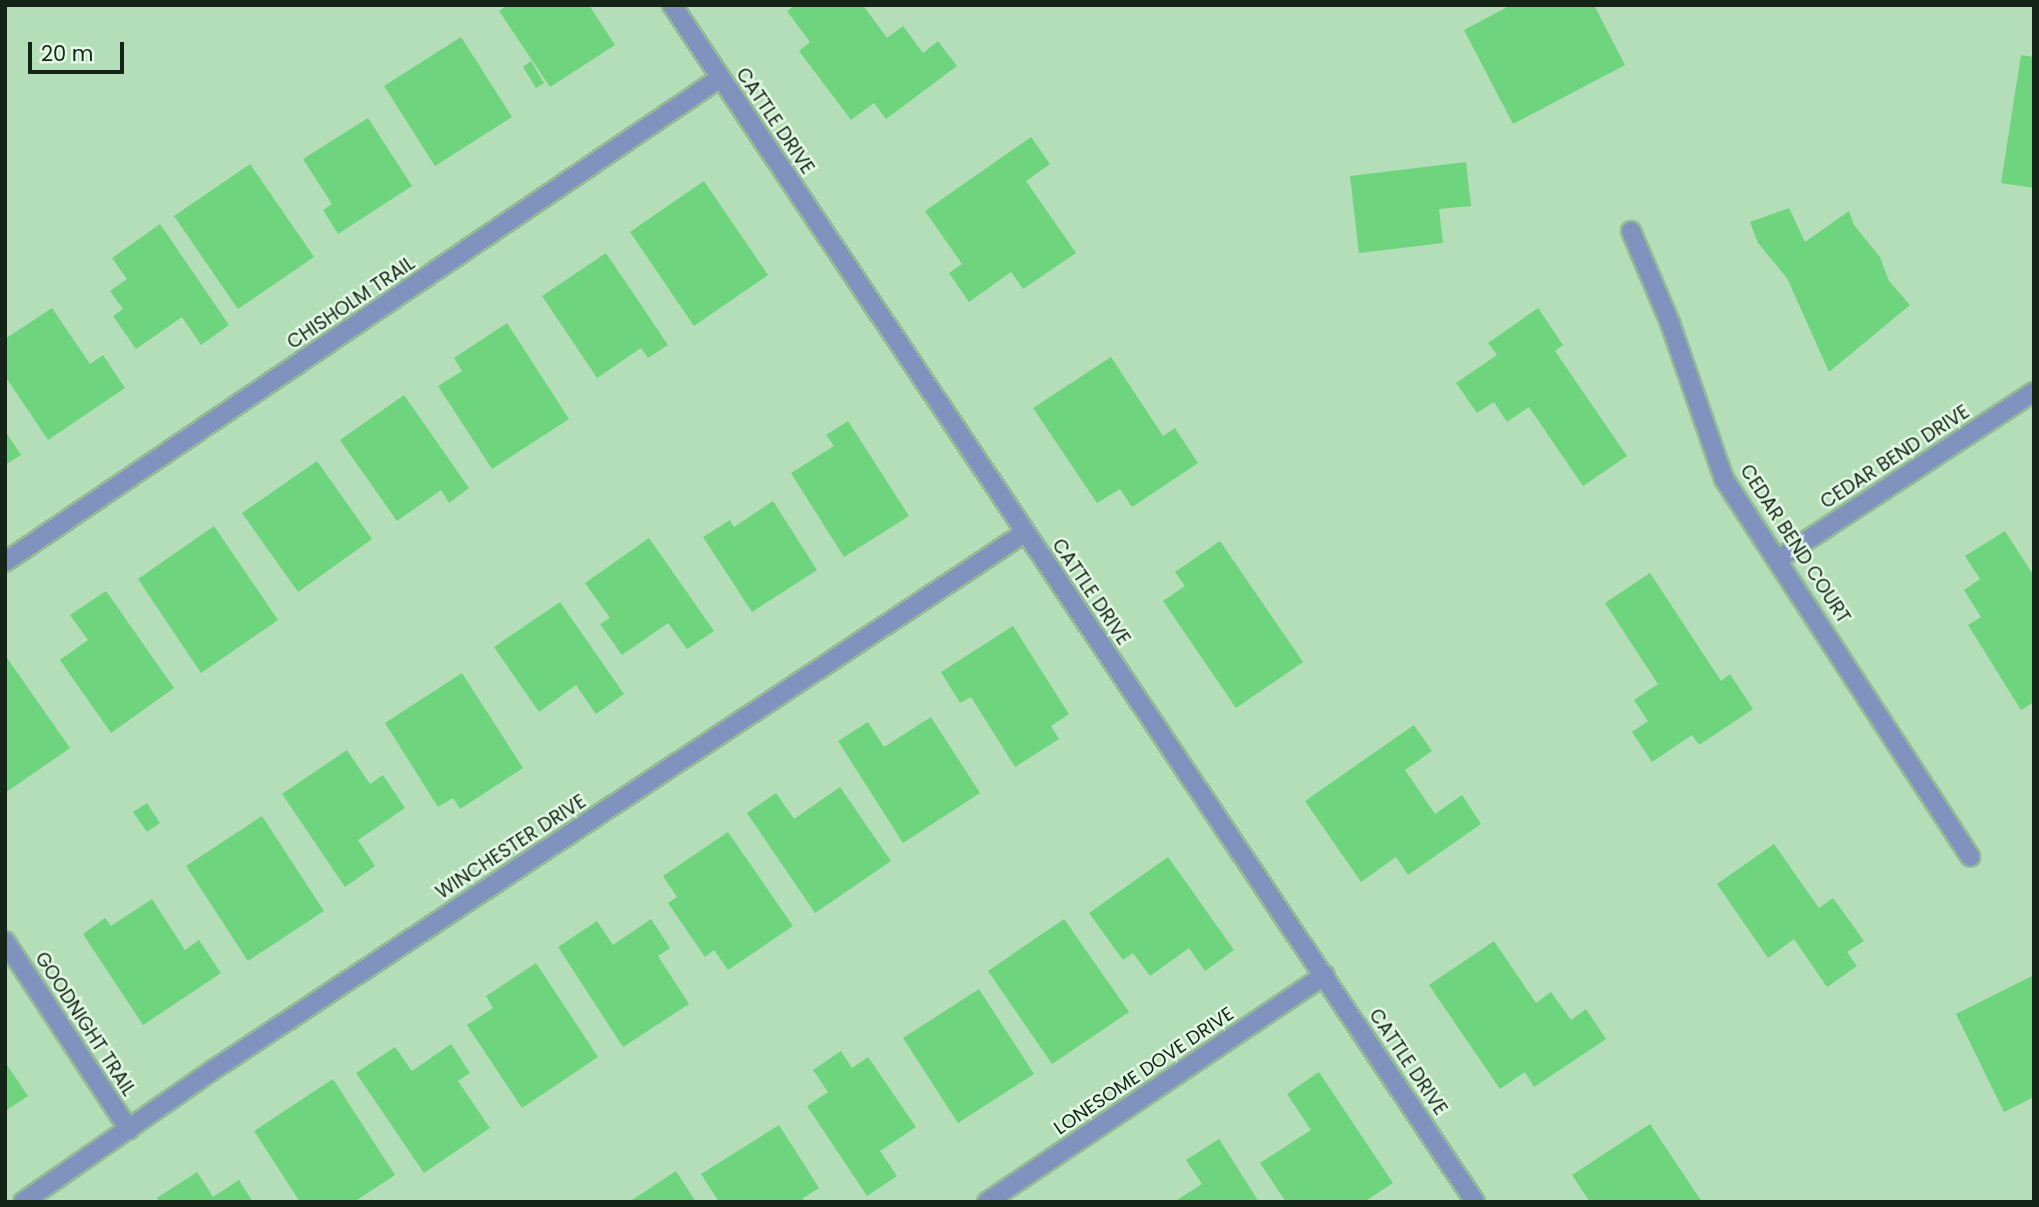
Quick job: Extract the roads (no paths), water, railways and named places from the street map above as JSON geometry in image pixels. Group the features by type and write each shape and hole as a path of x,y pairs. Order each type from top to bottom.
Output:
{"street":[{"name":"CATTLE DRIVE","path":"672,5 1475,1202"},
{"name":"CHISHOLM TRAIL","path":"5,562 720,78"},
{"name":"CEDAR BEND COURT","path":"1631,231 1671,323 1724,479 1780,558 1970,856"},
{"name":"CEDAR BEND DRIVE","path":"1780,558 2034,392"},
{"name":"WINCHESTER DRIVE","path":"23,1202 216,1068 1026,532"},
{"name":"GOODNIGHT TRAIL","path":"5,941 129,1130"},
{"name":"LONESOME DOVE DRIVE","path":"987,1202 1325,975"}]}
